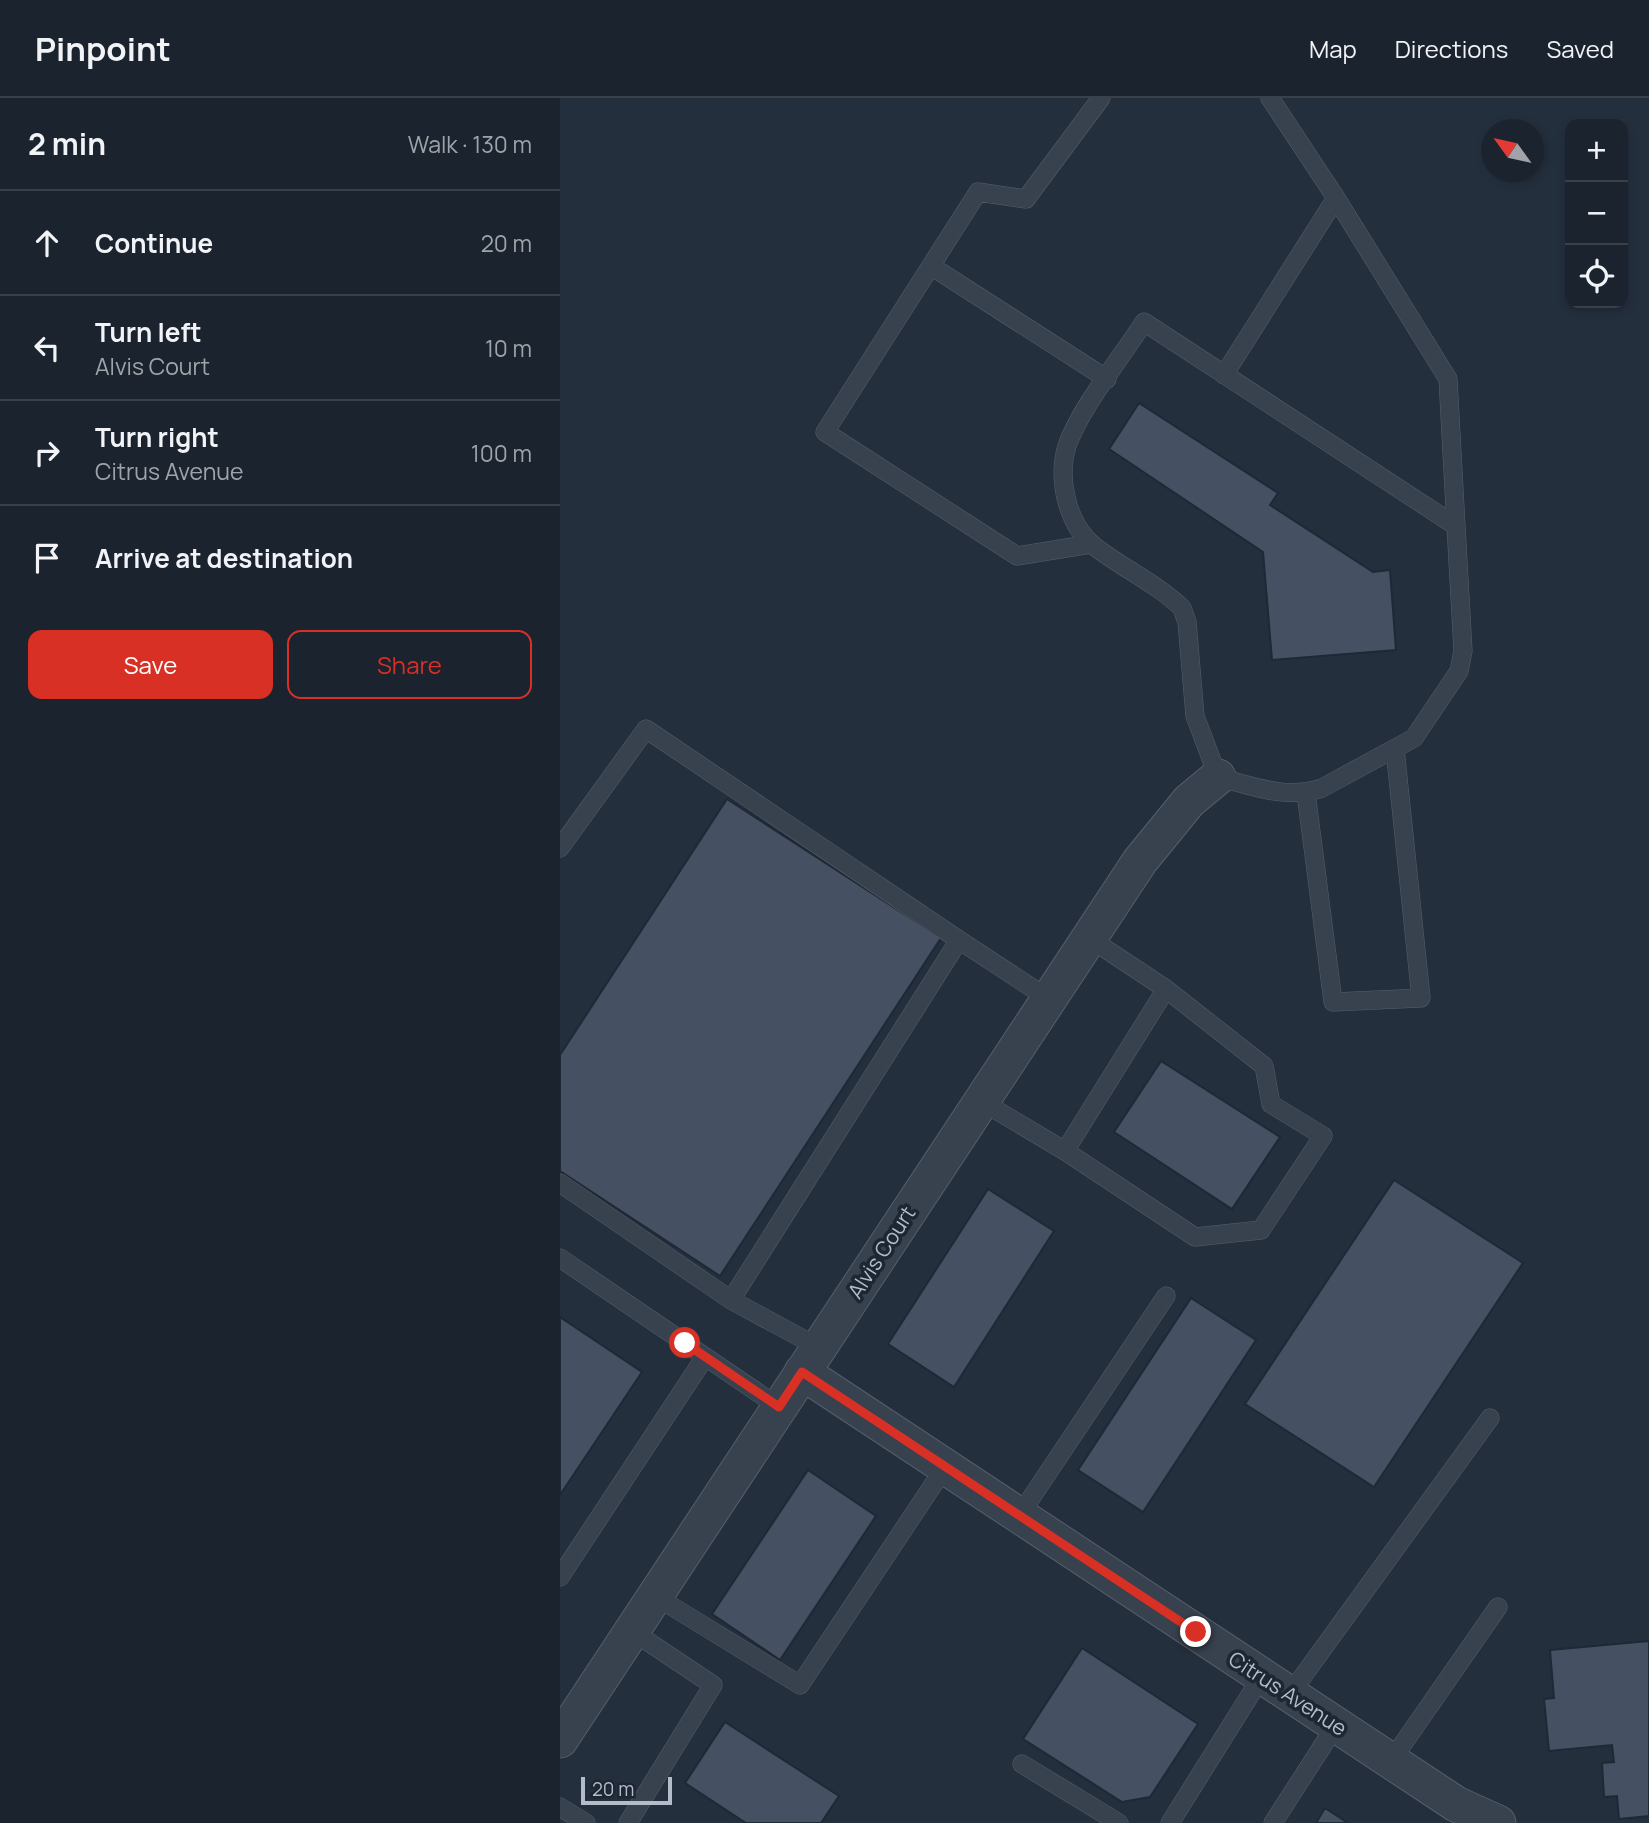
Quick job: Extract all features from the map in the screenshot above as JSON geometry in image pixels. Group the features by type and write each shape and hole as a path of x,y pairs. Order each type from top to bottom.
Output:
{"street":[{"name":"Alvis Court","path":"560,1740 1089,938 1168,825 1189,801 1218,777"},
{"name":"Citrus Avenue","path":"810,1360 945,1467 1456,1804 1498,1823"}],"lane":[{"path":"1091,544 1017,556 825,432 978,192 1026,199 1101,98"},
{"path":"1270,98 1336,198 1448,379 1462,651 1459,671 1414,738 1306,793 1277,792 1218,777 1195,716 1187,622 1182,608 1091,544 1074,520 1065,496 1063,470 1067,448 1076,428 1144,323 1455,526"},
{"path":"1224,375 1336,198"},
{"path":"931,266 1107,379"},
{"path":"560,848 646,729 1049,999"},
{"path":"1306,793 1333,1002 1421,998 1395,749"},
{"path":"981,1101 1065,1151 1195,1237 1261,1230 1323,1136 1271,1104 1264,1066 1166,989 1089,938"},
{"path":"731,1300 958,940"},
{"path":"1065,1151 1166,989"},
{"path":"560,1183 731,1300 810,1360"},
{"path":"560,1258 779,1407"},
{"path":"1019,1516 1166,1296"},
{"path":"560,1577 705,1357"},
{"path":"1170,1823 1276,1685 1490,1418"},
{"path":"655,1596 800,1685 945,1467"},
{"path":"1391,1761 1498,1607"},
{"path":"628,1823 713,1685 632,1631"},
{"path":"1273,1823 1336,1724"},
{"path":"1022,1764 1119,1823"},
{"path":"560,1807 586,1823"}],"building":[{"path":"1139,403 1278,493 1270,505 1373,572 1390,570 1396,650 1272,660 1263,552 1109,449"},
{"path":"727,799 941,938 720,1276 560,1171 560,1055"},
{"path":"1161,1061 1280,1137 1232,1209 1114,1132"},
{"path":"1394,1180 1523,1263 1374,1487 1245,1404"},
{"path":"988,1189 1054,1231 954,1387 888,1344"},
{"path":"1191,1298 1256,1340 1143,1512 1078,1470"},
{"path":"560,1317 642,1372 560,1495"},
{"path":"808,1470 876,1516 780,1660 712,1614"},
{"path":"1649,1641 1649,1816 1619,1819 1617,1796 1604,1797 1602,1763 1614,1762 1612,1745 1549,1751 1544,1699 1554,1698 1550,1650"},
{"path":"1082,1648 1198,1724 1150,1797 1122,1802 1023,1739"},
{"path":"725,1722 839,1796 821,1823 746,1823 685,1783"},
{"path":"1325,1808 1348,1823 1316,1823"}],"route":[{"path":"685,1343 779,1407 802,1372 1196,1632"}]}
